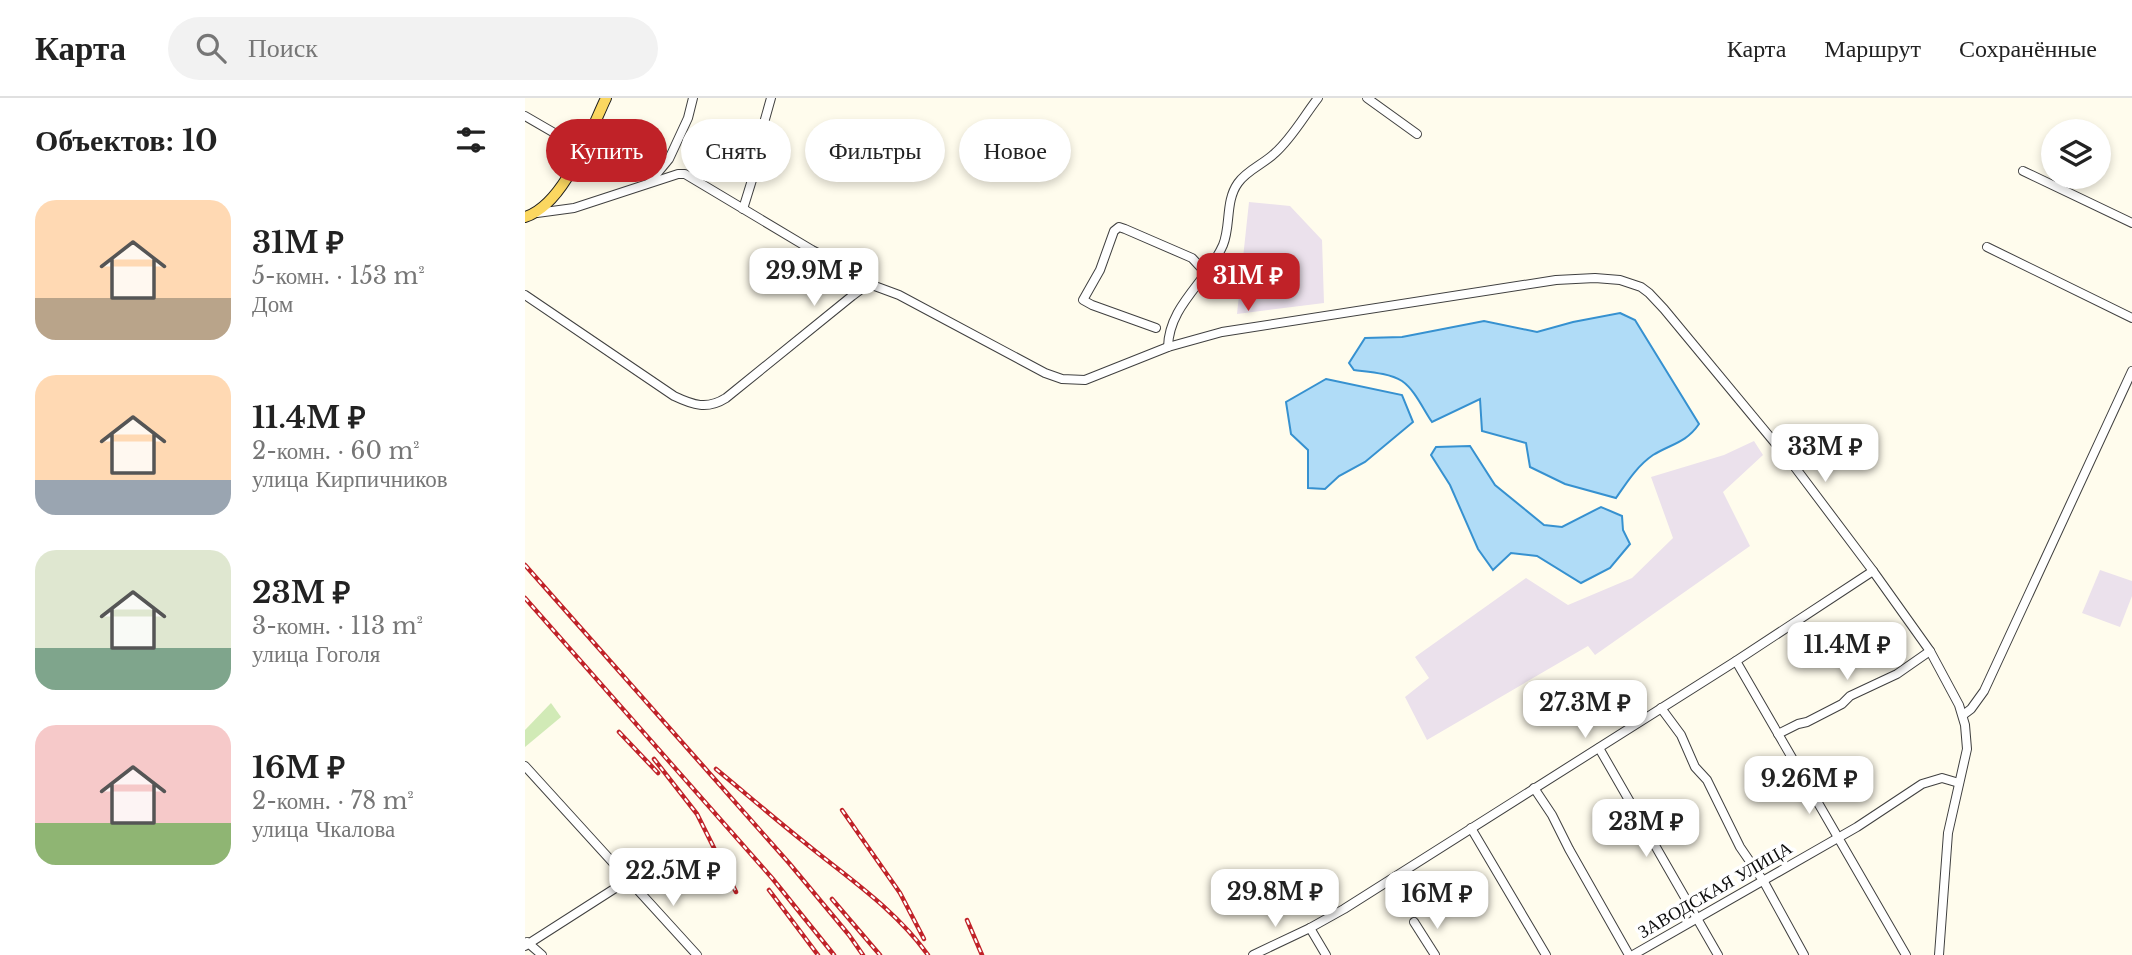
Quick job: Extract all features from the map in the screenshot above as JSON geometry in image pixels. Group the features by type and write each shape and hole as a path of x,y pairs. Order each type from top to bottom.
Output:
{"main road":[{"path":"596,119 606,98"},
{"path":"525,217 537,214 564,182"}],"street":[{"path":"647,184 669,159 688,118 693,98"},
{"path":"743,209 761,151 762,130 771,98"},
{"path":"1168,348 1168,334 1173,321 1225,239 1230,204 1236,186 1246,174 1273,155 1318,98"},
{"path":"1367,98 1417,134"},
{"path":"525,116 546,128"},
{"path":"2023,171 2132,223"},
{"path":"537,214 574,208 685,174 812,250 853,271 872,285 899,295 1045,373 1075,381 1095,377 1168,348 1232,330 1544,281 1610,279 1641,287 1664,309 1794,466 1930,651 1953,691 1963,715 1967,749 1948,833 1939,955"},
{"path":"1156,328 1083,300 1100,270 1114,231 1125,229 1192,258 1205,272"},
{"path":"1987,247 2132,318"},
{"path":"525,295 674,396 700,406 711,406 726,398 852,296 872,285"},
{"path":"1963,715 1984,691 2132,372"},
{"path":"1253,955 1344,909 1736,662 1873,571"},
{"path":"1778,734 1807,722 1842,704 1850,696 1897,674 1930,651"},
{"path":"1736,662 1906,955"},
{"path":"1661,708 1681,735 1695,767 1707,780 1740,846 1764,882 1804,955"},
{"path":"1599,748 1718,955"},
{"path":"525,766 697,955"},
{"name":"ЗАВОДСКАЯ УЛИЦА","path":"1631,955 1764,882 1922,783 1942,778 1959,783"},
{"path":"1534,788 1552,814 1569,849 1631,955"},
{"path":"1471,828 1546,955"},
{"path":"543,955 527,943 628,880"},
{"path":"1414,922 1435,955"},
{"path":"1310,928 1326,955"}],"shaded area":[{"path":"1249,202 1290,206 1322,240 1324,303 1237,314"},
{"path":"1754,441 1763,455 1723,492 1750,546 1595,655 1588,646 1427,740 1405,697 1429,678 1415,657 1526,578 1568,605 1632,578 1673,538 1651,477 1724,455"},
{"path":"2100,570 2132,581 2132,596 2120,627 2082,613"}],"green space":[{"path":"551,703 561,717 525,747 525,730"}],"water":[{"path":"1620,313 1635,320 1699,424 1683,439 1647,459 1616,498 1565,484 1530,467 1526,443 1482,431 1480,399 1432,422 1415,394 1402,381 1354,370 1349,363 1365,338 1402,337 1484,321 1537,332"},
{"path":"1326,379 1402,395 1413,422 1365,462 1339,476 1325,489 1308,488 1308,450 1291,434 1286,402"},
{"path":"1470,446 1495,485 1544,525 1562,527 1601,507 1622,516 1623,530 1630,544 1610,568 1581,583 1537,556 1511,553 1493,570 1478,549 1450,485 1431,455 1436,447"}],"railway":[{"path":"525,565 789,863 863,955"},
{"path":"525,598 772,878 834,955"},
{"path":"619,732 658,773"},
{"path":"654,759 697,814 736,892"},
{"path":"716,769 886,909 928,955"},
{"path":"842,810 900,893 924,939"},
{"path":"769,890 818,955"},
{"path":"832,899 880,955"},
{"path":"967,920 982,955"}]}
